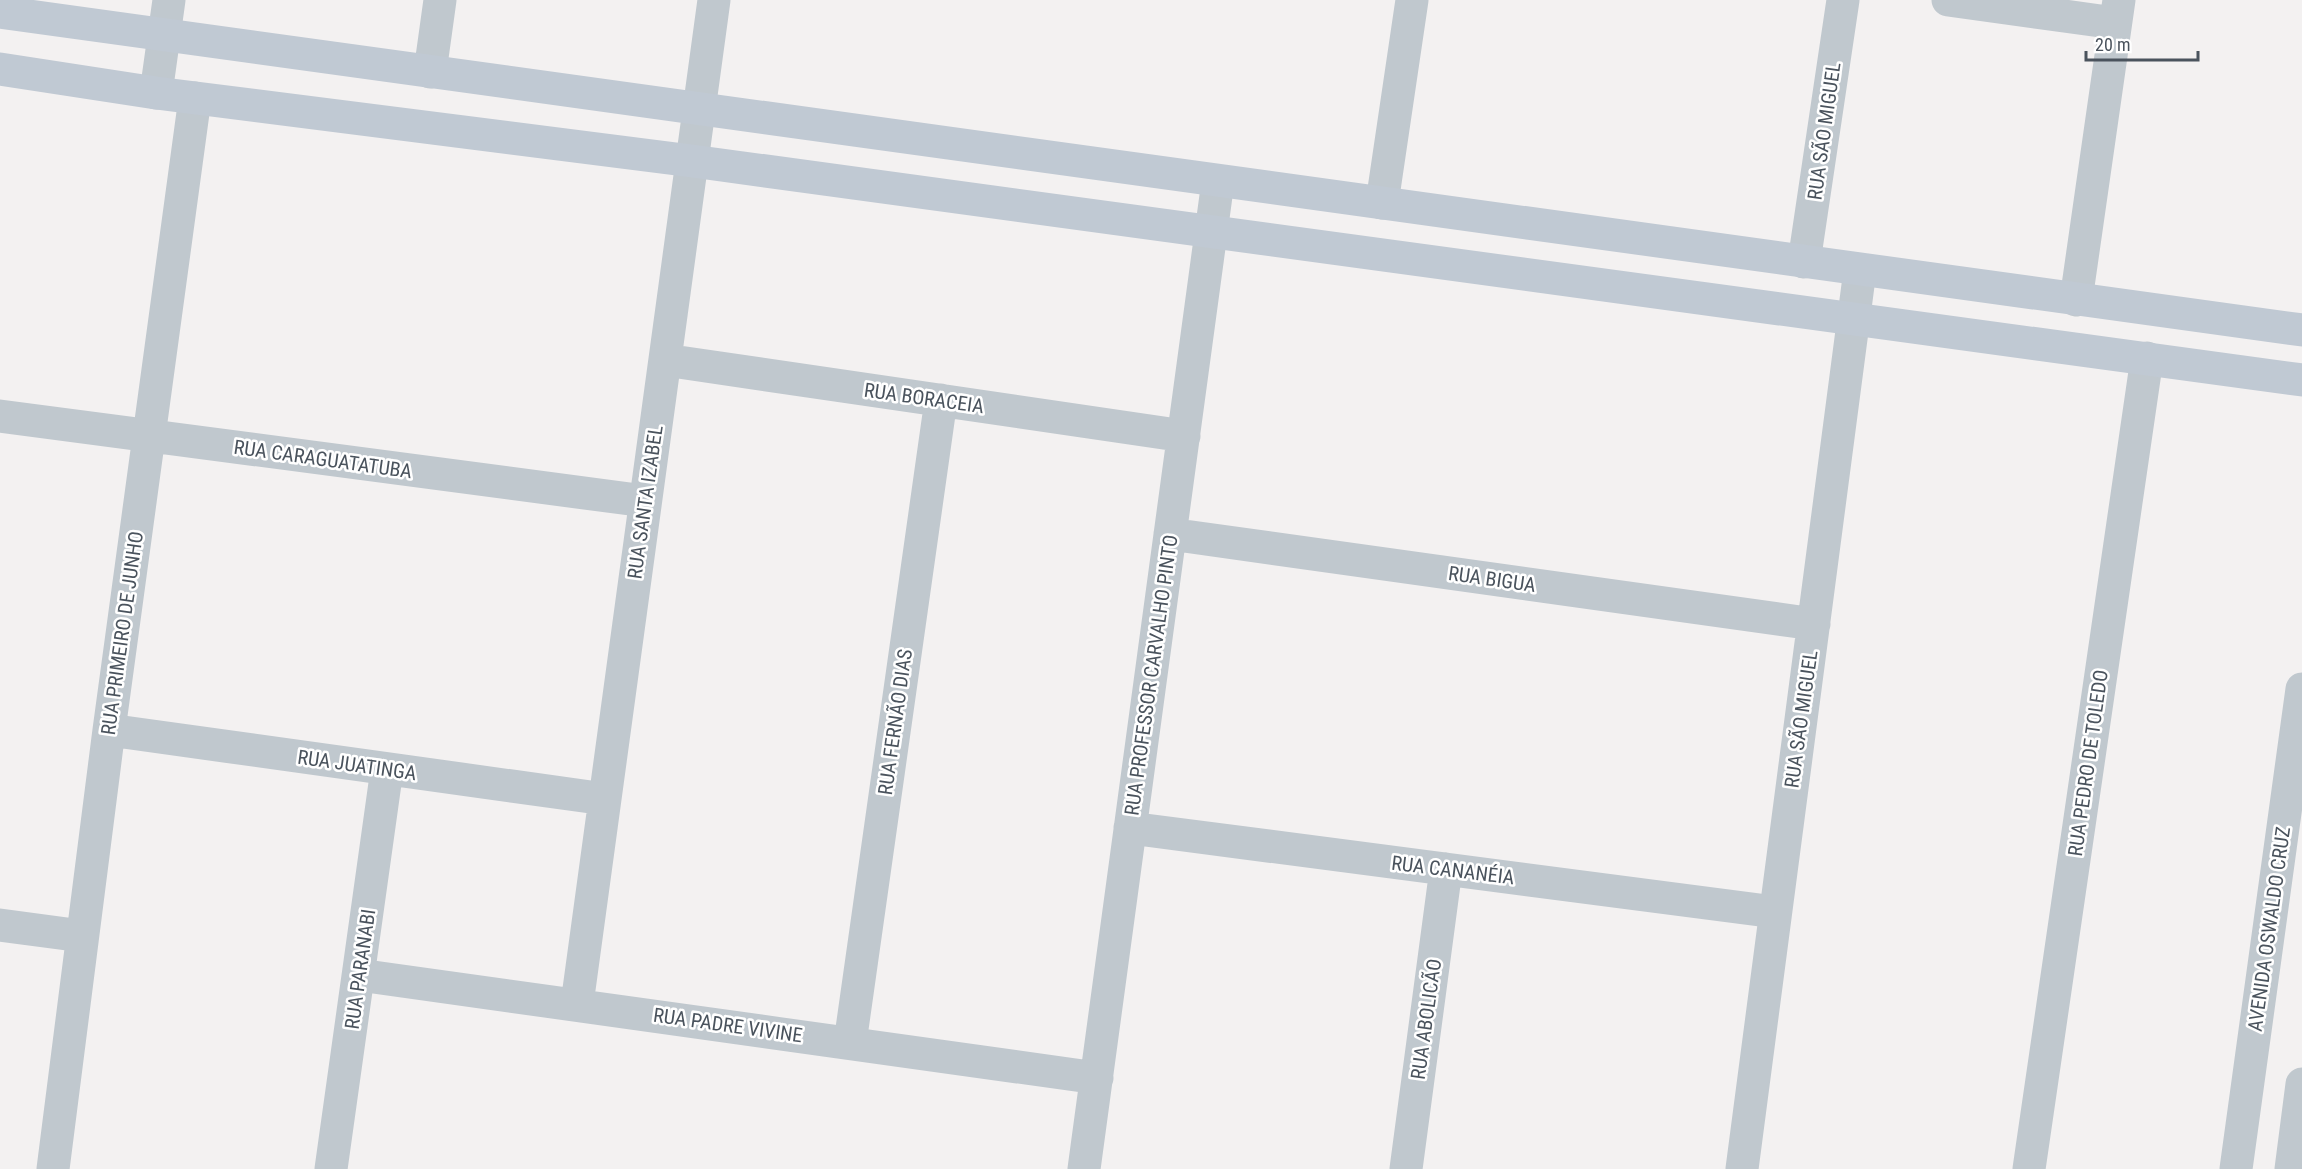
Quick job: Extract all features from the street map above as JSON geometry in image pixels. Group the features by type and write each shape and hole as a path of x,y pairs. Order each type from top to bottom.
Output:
{"street":[{"path":"156,93 169,0"},
{"path":"430,72 440,0"},
{"name":"RUA SANTA IZABEL","path":"577,1004 714,0"},
{"path":"1382,203 1413,0"},
{"name":"RUA SÃO MIGUEL","path":"1804,262 1843,0"},
{"path":"1948,0 2117,11 2076,300"},
{"path":"0,12 2302,330"},
{"path":"0,69 156,93 692,161 2302,380"},
{"name":"RUA PRIMEIRO DE JUNHO","path":"53,1169 109,730 195,98"},
{"name":"RUA PROFESSOR CARVALHO PINTO","path":"1084,1169 1218,181"},
{"name":"RUA SÃO MIGUEL","path":"1745,1168 1775,912 1860,270"},
{"name":"RUA PEDRO DE TOLEDO","path":"2029,1169 2147,358"},
{"name":"RUA BORACEIA","path":"665,360 1184,435"},
{"name":"RUA FERNÃO DIAS","path":"850,1043 941,400"},
{"name":"RUA CARAGUATATUBA","path":"0,416 645,501"},
{"name":"RUA BIGUA","path":"1170,534 1814,624"},
{"name":"AVENIDA OSWALDO CRUZ","path":"2236,1169 2302,690"},
{"name":"RUA JUATINGA","path":"109,730 605,799"},
{"name":"RUA PARANABI","path":"331,1169 387,769"},
{"name":"RUA CANANÉIA","path":"1131,828 1775,912"},
{"name":"RUA ABOLICÃO","path":"1406,1169 1446,869"},
{"path":"0,925 82,936"},
{"name":"RUA PADRE VIVINE","path":"359,975 1097,1078"},
{"path":"2291,1169 2302,1084"}]}
